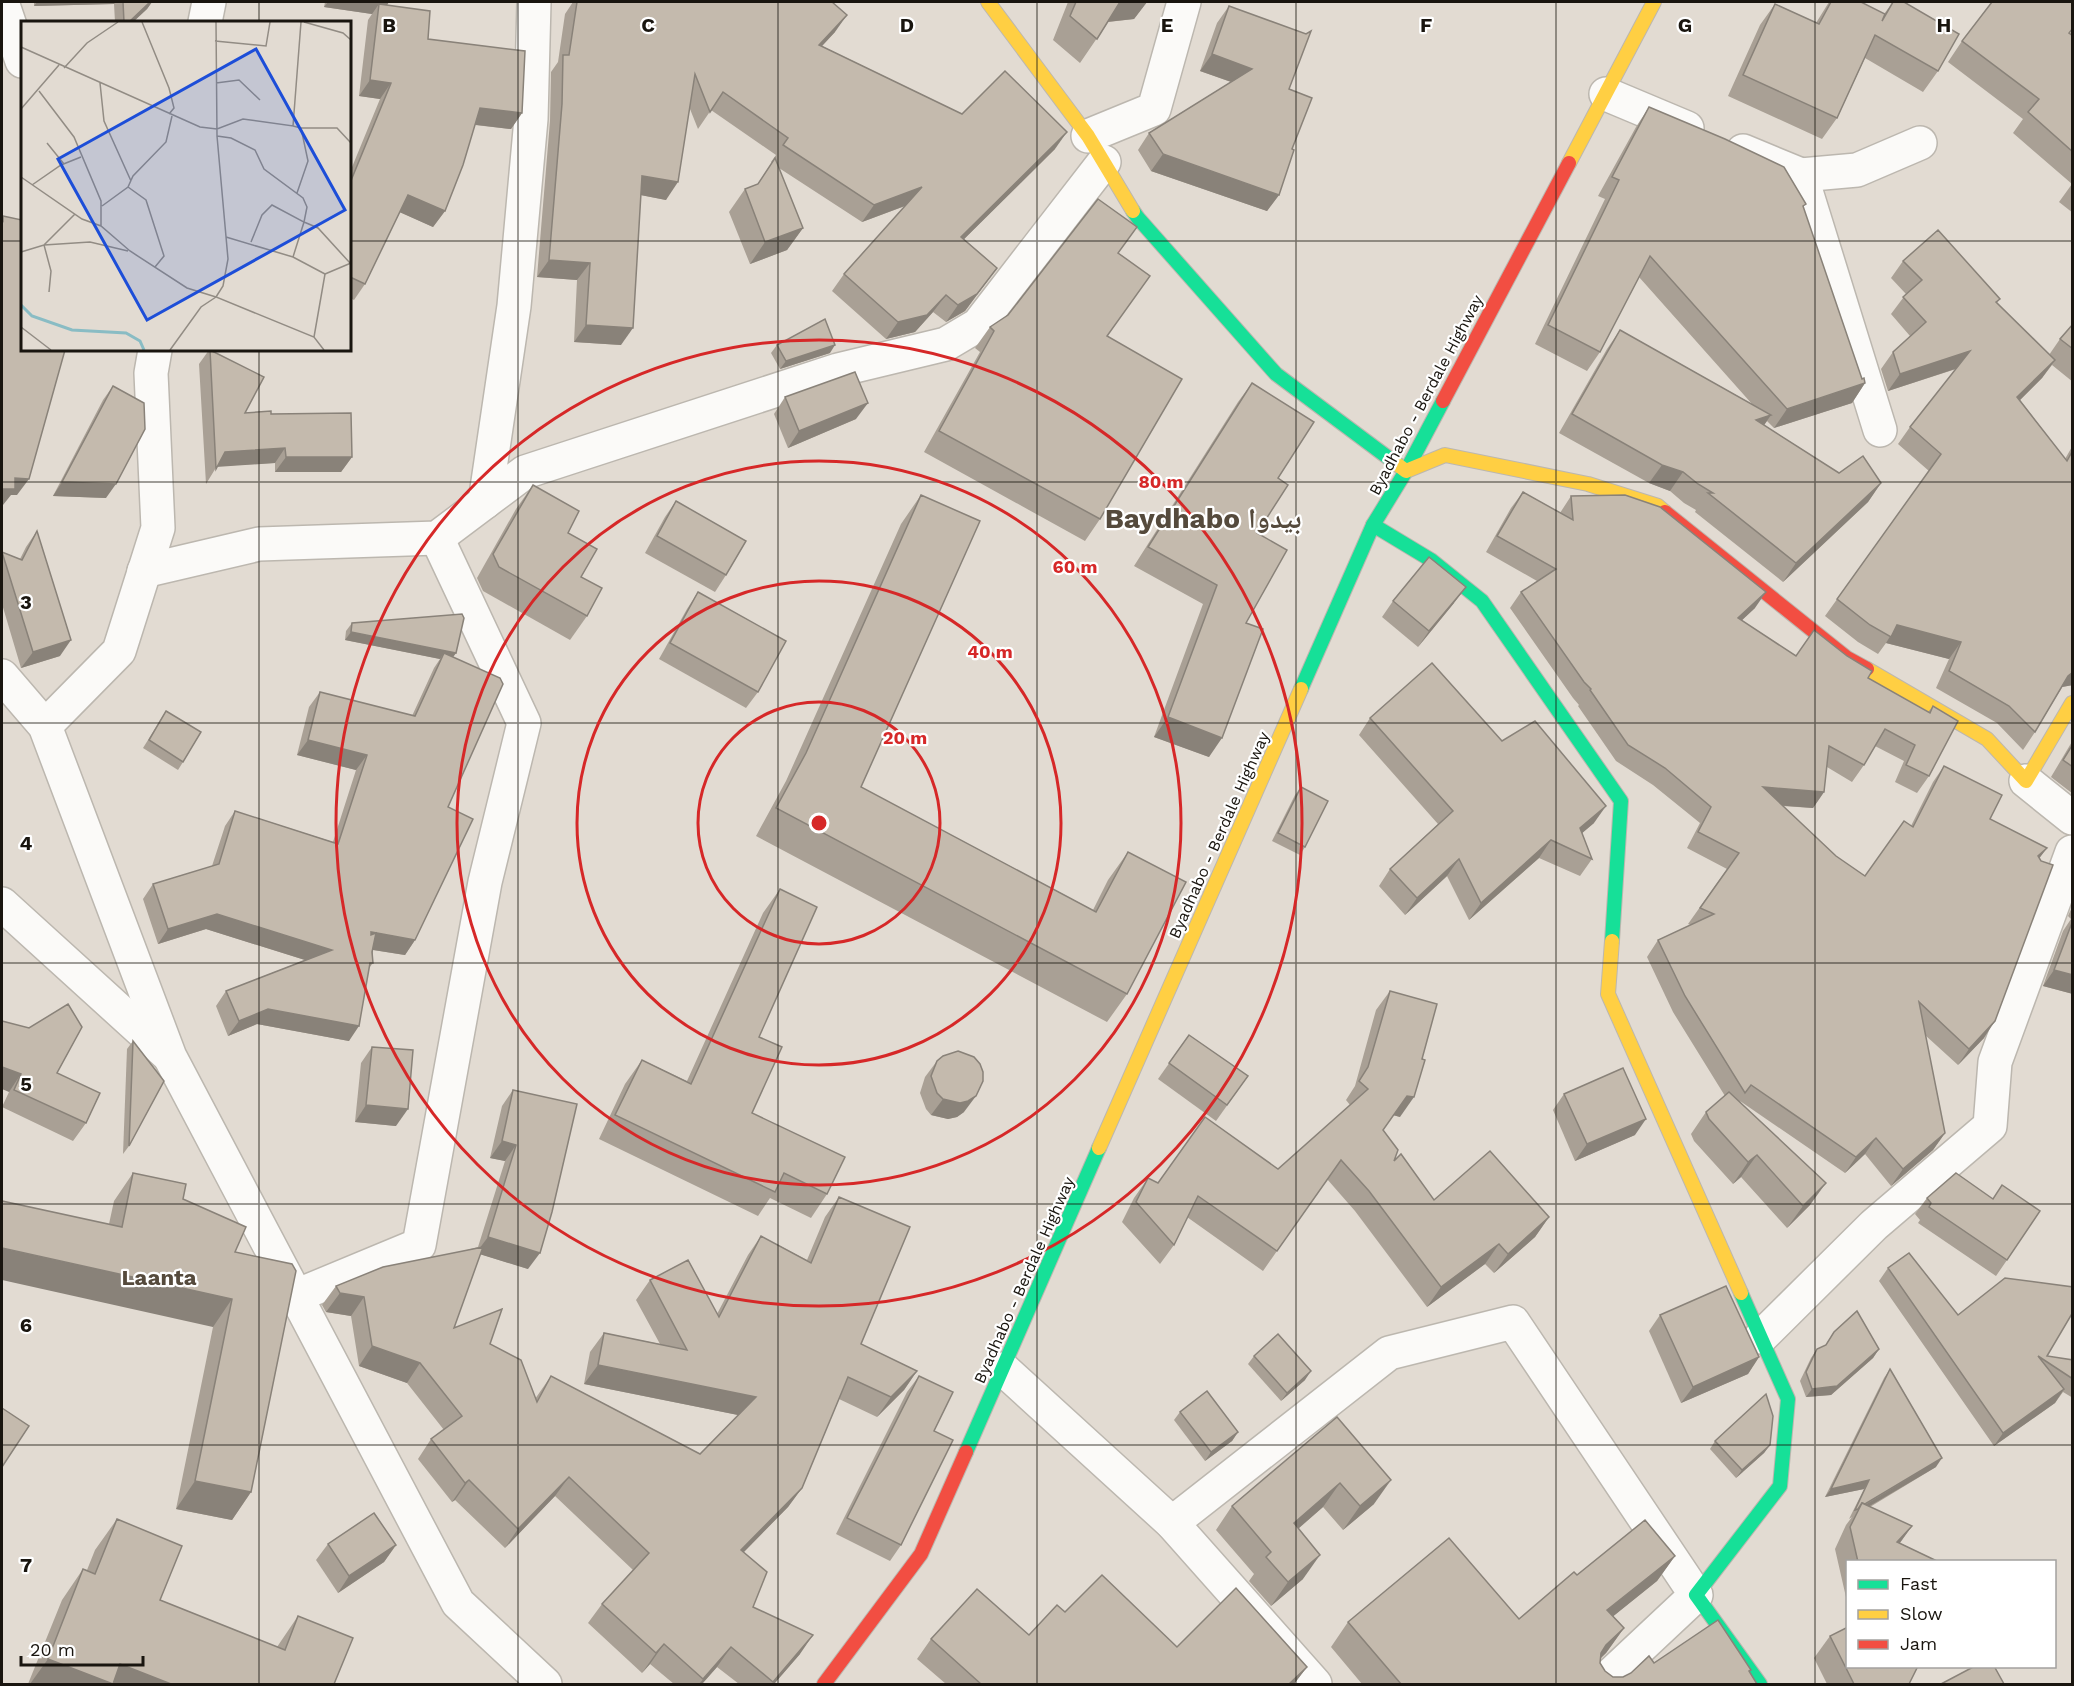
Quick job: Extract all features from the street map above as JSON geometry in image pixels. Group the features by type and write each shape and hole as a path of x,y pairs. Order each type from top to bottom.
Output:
{"street":[{"path":"2,2 21,61"},
{"path":"205,21 209,2"},
{"path":"485,502 514,306 531,119 534,2"},
{"path":"988,2 1096,149 1138,218 1276,374 1406,471 1446,455 1587,484 1658,506 1847,658 1987,739 2026,781 2073,818"},
{"path":"144,571 258,544 437,538 525,472 838,370 946,344 978,325 1096,149 1154,109 1184,2"},
{"name":"Byadhabo - Berdale Highway","path":"824,1684 921,1554 1373,525 1406,471 1654,2"},
{"path":"2,61 21,64"},
{"path":"1606,94 1801,175 1857,170 1920,143"},
{"path":"1801,175 1880,430"},
{"path":"45,726 119,651 158,528 151,373 154,351"},
{"path":"1373,525 1431,560 1482,601 1621,801 1608,994 1788,1399 1780,1486 1696,1595 1601,1684"},
{"path":"296,1296 419,1245 485,882 524,723 437,538"},
{"path":"2,676 45,726 170,1057 458,1603 545,1684"},
{"path":"2026,781 2073,704"},
{"path":"1761,1337 1874,1225 1990,1126 1995,1062 2073,852"},
{"path":"2,904 170,1057"},
{"path":"1172,1523 1389,1353 1513,1322 1696,1595 1760,1684"},
{"path":"1003,1369 1172,1523 1315,1684"}],"building":[{"path":"123,2 150,2 130,21 124,21"},
{"path":"577,2 832,2 847,15 819,45 962,114 1005,71 1067,132 961,237 997,268 977,294 958,305 946,295 927,315 898,322 844,274 922,187 874,205 783,145 788,138 723,92 710,112 695,74 678,182 642,176 633,328 586,325 590,263 549,260 562,104 563,55 569,55"},
{"path":"1076,2 1120,2 1097,39 1070,16"},
{"path":"1831,2 1861,2 1885,14 1882,21 1893,2 1904,2 1959,34 1938,71 1875,35 1837,118 1743,75 1775,4 1819,24"},
{"path":"1992,2 2073,3 2073,28 2069,33 2073,36 2073,152 2028,112 2039,99 1962,41"},
{"path":"379,4 430,11 428,39 525,51 522,113 480,108 463,165 445,211 408,195 365,284 351,277 351,181 391,83 370,80"},
{"path":"1229,6 1306,34 1311,31 1289,89 1312,98 1292,149 1294,150 1279,195 1163,154 1149,133 1252,69 1212,54"},
{"path":"1649,107 1784,167 1806,204 1803,206 1865,383 1787,409 1650,256 1600,352 1548,325 1619,180 1612,177"},
{"path":"775,158 803,228 765,242 745,189 758,184"},
{"path":"1098,199 1137,227 1118,253 1150,276 1107,336 1182,379 1100,519 939,431 994,331 990,327 1008,315"},
{"path":"3,216 21,220 21,351 65,351 29,479 15,478 15,489 2,489"},
{"path":"1938,230 2000,299 1996,302 2055,360 2017,397 2067,461 2073,450 2073,672 2068,676 2035,732 2009,706 1949,671 1961,642 1897,625 1891,637 1870,625 1837,599 1941,454 1910,427 1970,351 1900,374 1893,352 1926,322 1903,297 1922,280 1903,261"},
{"path":"825,319 835,345 786,361 777,345"},
{"path":"2073,324 2073,349 2060,339"},
{"path":"1620,330 1771,415 1756,420 1839,473 1863,456 1881,483 1796,563 1708,493 1713,493 1683,472 1662,465 1572,414"},
{"path":"210,351 264,377 245,413 271,411 271,414 351,413 352,457 286,457 285,448 225,452 216,469"},
{"path":"855,372 868,403 799,431 785,397"},
{"path":"1252,383 1314,422 1278,478 1288,485 1257,533 1287,550 1246,623 1263,629 1222,738 1168,717 1217,585 1148,547"},
{"path":"113,386 144,403 145,429 116,484 62,482"},
{"path":"533,485 579,511 568,533 597,549 581,577 602,588 587,616 499,567 493,554"},
{"path":"1523,492 1573,520 1571,496 1625,495 1660,507 1766,592 1738,618 1796,656 1814,630 1847,656 1872,671 1868,678 1930,713 1933,706 1958,721 1929,776 1906,765 1915,745 1885,729 1864,765 1829,746 1824,792 1763,787 1836,856 1865,876 1904,821 1913,827 1944,766 2002,795 1990,819 2047,848 2038,856 2041,861 2053,865 1995,1021 1969,1049 1919,1002 1945,1133 1903,1169 1876,1138 1856,1157 1751,1085 1745,1093 1685,996 1658,940 1714,914 1700,908 1739,853 1698,832 1711,807 1665,768 1628,745 1521,592 1556,569 1497,536"},
{"path":"921,495 980,521 861,787 1096,912 1128,852 1186,882 1127,994 776,808 806,753"},
{"path":"676,501 746,541 726,575 657,536"},
{"path":"37,531 71,640 33,652 2,552 22,560"},
{"path":"1429,557 1466,587 1429,631 1393,601"},
{"path":"698,592 786,641 758,692 670,643"},
{"path":"462,614 464,618 456,653 351,632 352,623"},
{"path":"444,653 500,678 503,684 448,807 473,819 415,940 371,932 371,935 376,933 372,952 373,963 370,963 359,1026 268,1009 239,1021 226,991 332,950 217,914 168,929 153,884 219,864 235,811 338,844 367,755 308,740 320,692 415,716"},
{"path":"1432,663 1502,741 1535,721 1606,806 1580,828 1592,859 1551,840 1481,903 1459,859 1417,898 1390,869 1453,811 1370,718"},
{"path":"166,711 201,732 183,762 149,740"},
{"path":"2073,744 2073,767 2063,760"},
{"path":"1301,787 1328,801 1305,847 1278,833"},
{"path":"780,889 817,907 759,1037 782,1047 752,1113 845,1157 827,1194 784,1173 775,1192 615,1115 642,1060 691,1084"},
{"path":"2073,920 2073,975 2054,970"},
{"path":"1390,991 1437,1004 1414,1097 1407,1096 1383,1130 1398,1150 1394,1161 1401,1154 1434,1200 1490,1151 1549,1217 1508,1254 1499,1244 1441,1287 1369,1191 1341,1160 1277,1251 1198,1196 1174,1245 1136,1202 1148,1178 1158,1183 1205,1117 1278,1169 1368,1089 1359,1081 1368,1067"},
{"path":"68,1004 82,1027 57,1073 100,1093 86,1123 14,1090 21,1074 2,1067 2,1021 29,1028"},
{"path":"1189,1035 1248,1076 1227,1105 1169,1063"},
{"path":"133,1041 164,1081 129,1146"},
{"path":"372,1047 413,1050 408,1109 366,1105"},
{"path":"958,1051 974,1057 983,1072 983,1081 976,1096 960,1103 943,1099 937,1093 931,1076 937,1061 943,1056"},
{"path":"1623,1068 1646,1119 1587,1144 1564,1094"},
{"path":"513,1090 577,1104 540,1253 488,1237 516,1145 502,1141"},
{"path":"1729,1092 1826,1183 1803,1206 1757,1155 1748,1162 1709,1119 1706,1112"},
{"path":"133,1173 186,1184 183,1199 246,1227 235,1252 292,1264 296,1271 251,1492 195,1481 232,1299 2,1248 2,1201 122,1227"},
{"path":"1956,1173 1993,1199 2002,1185 2040,1211 2007,1260 1929,1207 1931,1203 1927,1198"},
{"path":"839,1197 910,1227 861,1344 917,1371 891,1397 848,1377 802,1488 741,1550 767,1572 753,1607 813,1635 773,1682 731,1647 703,1679 664,1644 656,1653 602,1604 649,1553 569,1477 518,1529 469,1480 465,1483 431,1439 462,1416 420,1363 372,1346 364,1297 340,1293 336,1286 383,1267 483,1247 454,1328 502,1309 490,1344 521,1360 537,1402 551,1376 700,1454 756,1397 598,1365 604,1333 687,1350 650,1280 688,1260 719,1317 761,1236 811,1263"},
{"path":"1909,1253 1958,1315 2005,1278 2073,1287 2073,1312 2047,1356 2073,1360 2073,1379 2038,1356 2064,1389 2003,1433 1888,1268"},
{"path":"1726,1286 1759,1357 1693,1387 1660,1315"},
{"path":"1857,1311 1879,1349 1837,1386 1812,1389 1806,1372 1817,1349 1826,1345 1834,1332"},
{"path":"1278,1334 1311,1371 1287,1393 1254,1356"},
{"path":"1890,1369 1942,1458 1865,1504 1862,1503 1855,1510 1869,1480 1831,1489"},
{"path":"919,1376 953,1392 934,1431 953,1440 901,1545 847,1518"},
{"path":"1207,1391 1238,1432 1211,1452 1180,1412"},
{"path":"1766,1394 1773,1416 1770,1445 1742,1470 1715,1441"},
{"path":"2,1408 29,1426 2,1467"},
{"path":"1337,1417 1391,1480 1360,1506 1340,1483 1294,1523 1320,1555 1288,1582 1266,1557 1271,1552 1232,1506"},
{"path":"1862,1503 1912,1526 1897,1542 1935,1560 1858,1560 1850,1527"},
{"path":"374,1513 396,1545 349,1576 328,1544"},
{"path":"117,1519 182,1546 160,1600 285,1650 298,1616 353,1638 334,1684 171,1684 120,1664 113,1684 48,1659 83,1569 95,1574"},
{"path":"1645,1520 1675,1556 1607,1610 1624,1628 1601,1653 1600,1663 1605,1671 1613,1677 1623,1677 1631,1673 1649,1656 1654,1663 1718,1620 1751,1670 1749,1671 1757,1684 1401,1684 1348,1622 1449,1538 1519,1619 1574,1572 1577,1575"},
{"path":"1102,1575 1177,1647 1236,1588 1307,1667 1289,1684 981,1684 931,1639 977,1589 1029,1635 1057,1605 1065,1612"},
{"path":"1846,1628 1846,1668 1830,1636"},
{"path":"1846,1668 1917,1668 1909,1684 1854,1684"},
{"path":"1971,1668 1995,1668 2004,1684 1941,1684"}],"traffic: fast":[{"path":"1133,211 1276,374 1398,465"},
{"path":"1301,689 1373,525 1406,471 1443,401"},
{"path":"1373,525 1431,560 1482,601 1621,801 1612,941"},
{"path":"966,1452 1099,1148"},
{"path":"1741,1293 1788,1399 1780,1486 1696,1595 1760,1684"}],"traffic: slow":[{"path":"988,2 1088,136 1133,211"},
{"path":"1569,163 1654,2"},
{"path":"1398,465 1406,471 1445,455 1588,484 1658,506 1665,512"},
{"path":"1867,669 1987,739 2026,781 2072,703"},
{"path":"1099,1148 1301,689"},
{"path":"1612,941 1608,994 1741,1293"}],"traffic: jam":[{"path":"1443,401 1569,163"},
{"path":"1665,512 1847,658 1867,669"},
{"path":"824,1684 921,1554 966,1452"}],"district":[{"name":"Baydhabo بيدوا","path":"1203,518"},
{"name":"Laanta","path":"159,1277"}]}
